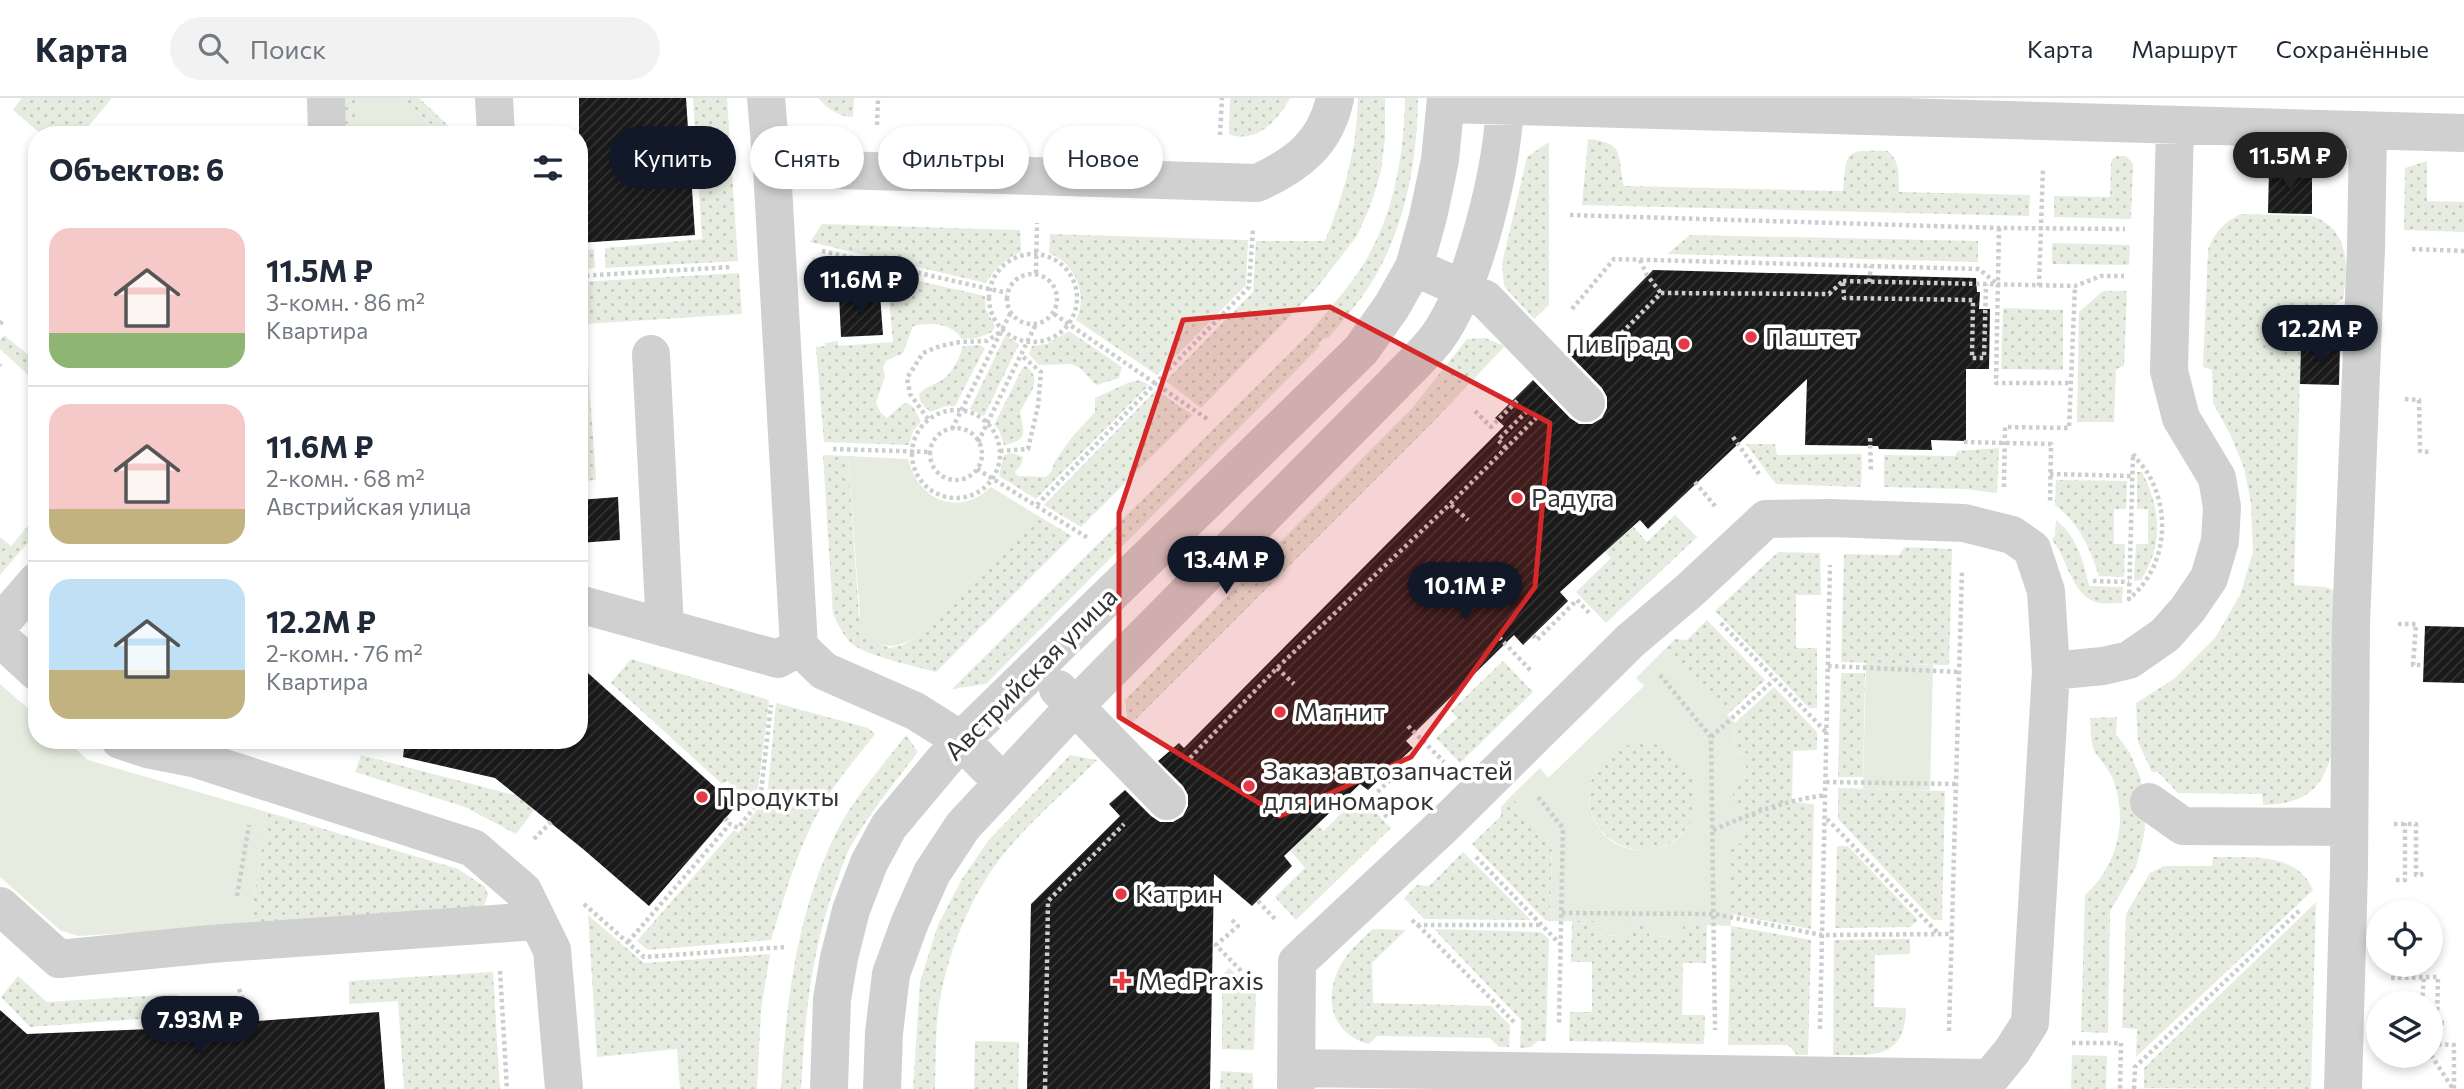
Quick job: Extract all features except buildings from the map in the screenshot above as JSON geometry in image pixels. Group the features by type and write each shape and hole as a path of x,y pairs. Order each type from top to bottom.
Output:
{"street":[{"path":"326,98 327,126"},
{"path":"494,98 496,126"},
{"path":"766,98 768,126"},
{"path":"864,171 1257,183 1282,172 1311,150 1328,122 1335,98"},
{"path":"1446,101 2464,133"},
{"name":"Австрийская улица","path":"829,1089 832,999 839,958 851,910 869,863 889,826 961,740 1361,350 1392,306 1414,267 1440,160 1446,101"},
{"name":"Австрийская улица","path":"882,1089 884,1033 891,974 932,873 963,826 1075,706 1437,338 1464,290 1481,234 1497,171 1505,102"},
{"path":"2051,671 2103,666 2129,660 2165,635 2188,609 2208,578 2220,541 2222,507 2217,478 2181,418 2169,371 2175,125"},
{"path":"2343,1089 2349,869 2351,611 2366,248 2368,131"},
{"path":"773,189 788,653"},
{"path":"1414,267 1485,299 1586,403"},
{"path":"651,354 665,628"},
{"path":"1831,518 1981,527 2012,535 2032,550 2046,591 2051,671 2030,1023 1990,1078 1819,1076 1296,1079 1297,962 1444,825 1630,641 1690,590 1766,519 1831,518"},
{"path":"0,624 28,591"},
{"path":"588,607 665,628 788,653 915,711 961,740 1003,783"},
{"path":"0,638 28,664"},
{"path":"1036,667 1075,706 1150,808"},
{"path":"147,749 193,758 473,848 523,891 552,950 564,1089"},
{"path":"2148,802 2183,826 2348,827"},
{"path":"0,906 60,959 211,944 537,921"}],"path":[{"path":"877,127 878,98"},
{"path":"1219,143 1222,98"},
{"path":"2039,286 2044,121"},
{"path":"1037,505 1249,287 1257,183"},
{"path":"1570,215 1999,228 2174,229"},
{"path":"1035,274 1037,216"},
{"path":"1999,228 1996,383 2069,383"},
{"path":"817,250 1007,293"},
{"path":"1023,254 1036,254 1061,263 1076,285 1078,299 1070,324 1050,340 1039,343 1013,338 994,318 989,305 993,278 1011,259 1023,254"},
{"path":"1572,309 1614,259 1979,269 1997,284"},
{"path":"1640,260 1661,293"},
{"path":"1869,282 1871,266"},
{"path":"588,276 743,267"},
{"path":"978,442 1037,324 1054,314 1057,304 1055,288 1044,276 1021,276 1007,293 1008,306 1021,322 1037,324"},
{"path":"1596,359 1661,293 1829,294 1843,281 2074,286 2101,276 2172,278"},
{"path":"1843,281 1844,298 1973,300 1972,358 1984,358 1986,284"},
{"path":"1947,1077 1959,672 1981,527 2004,500 2006,427 2068,428 2074,286"},
{"path":"952,429 969,432 978,442 982,454 977,469 964,479 948,479 934,468 930,452 932,444 952,429 1011,312"},
{"path":"1054,314 1210,421"},
{"path":"0,324 4,319"},
{"path":"928,419 910,394 907,378 923,353 960,342 987,341 1003,330"},
{"path":"1000,451 1028,449 1038,406 1041,372 1022,356"},
{"path":"1475,411 1491,427 1520,398"},
{"path":"2419,400 2420,451 2428,452"},
{"path":"1506,448 1498,440 1532,406"},
{"path":"961,410 977,415 988,423 998,439 999,467 982,491 964,499 945,498 928,489 916,474 912,452 916,434 928,419 941,412 961,410"},
{"path":"1179,757 1188,761 1277,668 1450,505 1539,415"},
{"path":"1733,437 1760,477"},
{"path":"1870,438 1871,478"},
{"path":"1964,442 2051,444 2050,510"},
{"path":"828,449 930,452"},
{"path":"2133,454 2147,472 2157,493 2162,515 2162,541 2158,560 2148,578 2129,599 2132,477 2133,454"},
{"path":"977,469 1088,538"},
{"path":"2050,474 2132,477"},
{"path":"1695,482 1717,508"},
{"path":"1450,505 1468,520"},
{"path":"1819,1076 1831,518"},
{"path":"2092,572 2093,582 2129,582"},
{"path":"1690,590 1828,733"},
{"path":"1533,635 1537,640 1571,606"},
{"path":"2415,631 2413,665 2424,665"},
{"path":"1499,637 1537,678"},
{"path":"1630,641 1711,737 1715,1031"},
{"path":"725,818 738,828 760,800 788,653"},
{"path":"1828,666 1959,672"},
{"path":"1277,668 1294,684"},
{"path":"1711,737 1774,680"},
{"path":"1408,726 1447,765"},
{"path":"1508,763 1526,781 1563,828 1559,1027"},
{"path":"1393,822 1370,799 1401,770 1394,765"},
{"path":"1826,782 1956,784"},
{"path":"1713,830 1764,808 1826,795"},
{"path":"1045,1089 1048,901 1150,808"},
{"path":"1826,818 1939,934"},
{"path":"237,900 250,820"},
{"path":"533,841 551,822"},
{"path":"2393,881 2405,880 2405,823"},
{"path":"628,942 730,824"},
{"path":"2416,824 2416,875 2425,874"},
{"path":"1444,825 1561,944"},
{"path":"2134,1089 2135,1067 2322,890 2349,869"},
{"path":"581,901 644,957 786,947"},
{"path":"1562,913 1714,914 1822,935 1952,934"},
{"path":"1232,920 1238,926 1216,945 1253,982"},
{"path":"1417,925 1515,1021 1515,1035"},
{"path":"500,967 507,1089"},
{"path":"2423,991 2424,977"},
{"path":"2438,977 2437,1023 2444,1023"},
{"path":"236,981 252,1021"},
{"path":"2068,1042 2121,1043 2120,1089"},
{"path":"2443,1045 2454,1045 2453,1089"},
{"path":"2439,1068 2453,1089"}],"highlighted area":[{"path":"1330,307 1550,423 1535,587 1411,757 1280,816 1119,717 1119,513 1183,320"}],"shaded area":[{"path":"22,98 112,98 89,126 32,126 13,110"},
{"path":"345,98 355,98 355,126 345,126"},
{"path":"355,98 401,98 433,126 355,126"},
{"path":"401,98 419,98 449,126 433,126"},
{"path":"693,98 727,98 729,126 695,126"},
{"path":"818,98 854,98 853,117 834,111"},
{"path":"1230,98 1290,98 1280,114 1266,128 1248,136 1239,136 1229,134"},
{"path":"1358,98 1385,98 1385,138 1381,171 1357,236 1316,289 1201,408 1166,381 1253,292 1256,241 1325,241 1348,171"},
{"path":"1405,98 1418,98 1415,148 1406,196 1391,244 1359,301 1328,338 1319,343 1320,346 986,684 952,689 1310,333 1360,270 1376,241 1391,202 1403,140"},
{"path":"1588,139 1609,144 1618,152 1624,186 1843,191 1845,167 1850,155 1863,151 1888,151 1897,165 1899,192 2030,195 2029,216 1582,205"},
{"path":"1549,142 1549,305 1534,319 1504,286 1502,264 1527,157"},
{"path":"2126,156 2133,164 2131,219 2054,217 2054,196 2110,197 2111,164 2112,159"},
{"path":"2427,161 2427,201 2464,202 2464,232 2404,230 2405,168"},
{"path":"699,189 733,189 738,261 605,268 605,248 702,239"},
{"path":"2241,214 2311,216 2324,221 2339,238 2346,261 2343,299 2333,305 2302,305 2294,585 2326,587 2333,590 2336,598 2333,748 2324,774 2310,792 2290,801 2263,805 2262,794 2178,793 2158,772 2152,772 2138,742 2136,703 2174,679 2215,638 2240,595 2253,552 2251,503 2244,468 2213,403 2212,370 2203,367 2208,250 2220,229"},
{"path":"822,224 1020,230 1021,252 1000,264 986,283 810,242"},
{"path":"1050,234 1248,240 1246,285 1157,375 1076,320 1080,310 1080,290 1066,264 1049,253"},
{"path":"1690,235 1978,241 1978,262 1667,254"},
{"path":"2052,243 2130,245 2129,265 2052,264"},
{"path":"588,249 594,249 595,268 588,268"},
{"path":"812,257 985,296 986,310 995,326 992,332 977,338 962,339 953,330 940,325 913,326 903,353 886,361 883,367 885,376 876,403 887,418 904,403 915,409 921,421 913,431 909,445 824,442 816,347 838,341 838,346 893,342 888,286 861,286 828,294 811,292"},
{"path":"739,273 742,314 588,324 588,281"},
{"path":"2103,291 2127,291 2124,366 2116,369 2114,422 2077,422 2079,312"},
{"path":"2003,308 2063,310 2063,370 2001,369"},
{"path":"1069,331 1122,367 1119,378 1096,385 1080,368 1072,364 1039,365 1029,354 1032,346 1047,344"},
{"path":"4,335 28,355 28,375 0,349 0,340"},
{"path":"1005,336 1019,344 984,416 970,409"},
{"path":"1485,338 1505,346 1434,421 1128,727 1125,700 1413,407 1467,339"},
{"path":"980,345 985,348 955,406 946,406 931,412 921,402 919,394 947,376 957,362 963,346"},
{"path":"1026,366 1034,377 1034,383 1020,412 1023,434 1018,441 1004,445 999,430 994,425 1023,367"},
{"path":"588,367 596,480 588,480"},
{"path":"1140,380 1149,385 1036,499 999,476 1004,455 1012,453 1023,457 1015,472 1018,476 1046,477 1072,437 1095,412 1095,398"},
{"path":"1156,390 1193,415 1081,527 1044,505"},
{"path":"1746,444 1775,444 1777,455 1862,454 1861,487 1776,484"},
{"path":"1999,448 1997,493 1965,489 1884,487 1884,455 1955,456 1958,451"},
{"path":"823,455 848,456 859,616 877,643 890,648 903,645 914,638 1035,514 1072,536 936,672 879,656 851,643 833,614"},
{"path":"848,456 908,459 921,485 941,500 953,503 966,501 991,487 1035,514 914,638 893,646 879,644 861,629"},
{"path":"2137,472 2142,472 2153,499 2157,526 2154,553 2141,580 2134,581 2136,544 2148,544 2148,509 2137,509"},
{"path":"2056,480 2127,481 2126,509 2114,509 2114,544 2125,544 2124,577 2099,576 2083,537 2071,520 2055,505"},
{"path":"1675,515 1697,537 1606,623 1576,592 1611,558 1603,550 1631,524 1647,542"},
{"path":"2056,520 2074,541 2089,586 2123,587 2122,603 2099,603 2082,593 2052,540 2055,536"},
{"path":"28,526 28,542 0,575 0,537 11,546"},
{"path":"1905,547 1952,549 1949,665 1841,662 1844,554 1899,555"},
{"path":"1778,552 1820,553 1821,595 1796,595 1796,648 1817,648 1817,708 1809,708 1715,611"},
{"path":"1707,620 1765,680 1727,715 1665,649 1675,639 1687,640"},
{"path":"1665,649 1735,723 1734,752 1747,753 1745,785 1733,786 1733,808 1744,808 1744,843 1730,844 1731,926 1683,924 1683,937 1649,936 1649,925 1629,925 1628,936 1594,935 1594,921 1550,921 1552,846 1511,796 1540,768 1548,778 1644,686 1636,678","holes":["1648,742 1683,761 1695,782 1695,807 1688,826 1673,842 1658,848 1632,849 1611,841 1597,825 1590,804 1590,783 1600,763 1619,749"]},
{"path":"631,659 769,700 757,796 749,791 744,797 727,781 722,784 611,683"},
{"path":"1503,661 1533,692 1460,763 1436,738 1457,718 1451,711"},
{"path":"1866,662 1933,665 1930,790 1863,789"},
{"path":"1841,673 1865,673 1863,777 1838,777"},
{"path":"0,684 28,708 28,749 75,749 88,760 267,812 250,926 78,936 60,930 0,877"},
{"path":"1774,687 1817,732 1817,750 1793,751 1792,802 1814,804 1811,929 1730,914 1730,844 1744,843 1744,809 1733,809 1733,785 1745,785 1746,753 1734,752 1735,723"},
{"path":"776,703 868,728 875,734 837,782 816,815 794,868 771,940 648,950 637,941 734,830 738,833 767,798"},
{"path":"2117,717 2116,734 2130,753 2140,777 2146,808 2144,835 2136,867 2110,911 2108,1033 2081,1032 2085,895 2096,884 2112,857 2117,843 2120,813 2112,777 2093,746 2090,718"},
{"path":"906,735 918,752 875,808 852,844 821,930 811,982 801,1089 781,1089 795,962 820,869 848,812"},
{"path":"1643,742 1664,746 1681,758 1693,775 1697,796 1693,817 1681,834 1664,846 1643,850 1622,846 1605,834 1593,817 1589,796 1593,775 1605,758 1622,746"},
{"path":"361,755 518,796 535,809 516,834 465,807 355,772"},
{"path":"1070,755 1097,760 1016,839 981,886 953,949 941,993 936,1032 935,1089 913,1089 920,982 938,925 962,879 988,841"},
{"path":"1838,788 1945,791 1942,920 1933,920 1838,819"},
{"path":"1359,795 1391,828 1296,920 1275,897 1305,868 1290,850 1316,824 1324,831"},
{"path":"1511,796 1552,846 1550,921 1545,920 1472,844 1501,816 1501,807"},
{"path":"267,812 458,869 485,887 488,895 484,905 476,909 250,926"},
{"path":"1837,846 1848,846 1918,920 1910,927 1835,928"},
{"path":"1463,852 1531,920 1424,919 1404,898 1417,885 1429,886"},
{"path":"2213,857 2270,859 2283,863 2306,877 2313,890 2136,1057 2137,1029 2122,1028 2126,914 2150,873 2164,866 2212,866"},
{"path":"2316,902 2311,1089 2144,1088 2144,1068"},
{"path":"588,915 644,963 770,954 761,1009 757,1089 680,1089 677,1049 597,1057"},
{"path":"1572,921 1595,921 1595,935 1628,936 1628,925 1649,925 1650,936 1682,937 1683,924 1707,924 1706,963 1683,963 1682,1015 1705,1015 1704,1044 1569,1041 1570,1012 1592,1012 1592,962 1571,962"},
{"path":"1731,926 1811,940 1808,1055 1797,1055 1788,1045 1728,1045"},
{"path":"1373,929 1406,930 1372,963 1373,1003 1491,1006 1510,1025 1509,1047 1499,1047 1490,1038 1377,1036 1369,1044 1355,1039 1345,1031 1337,1022 1333,1011 1333,986 1343,961"},
{"path":"1434,929 1541,932 1549,939 1546,1041 1520,1048 1521,1020"},
{"path":"1910,939 1910,954 1875,955 1874,1007 1906,1008 1900,1037 1893,1046 1874,1054 1833,1055 1834,940"},
{"path":"1229,968 1256,993 1254,1050 1222,1049 1222,975"},
{"path":"493,972 500,1089 404,1089 398,1001 349,1004 349,981"},
{"path":"18,976 47,1002 177,994 180,1016 30,1027 1,997"},
{"path":"975,1041 1019,1042 1018,1089 974,1089"},
{"path":"2072,1055 2107,1056 2106,1089 2071,1089"},
{"path":"1221,1071 1253,1073 1253,1089 1220,1089"}],"place":[{"name":"Паштет","path":"1751,337"},
{"name":"ПивГрад","path":"1684,344"},
{"name":"Радуга","path":"1517,498"},
{"name":"Магнит","path":"1280,712"},
{"name":"Заказ автозапчастей для иномарок","path":"1249,786"},
{"name":"Продукты","path":"702,797"},
{"name":"Катрин","path":"1121,894"},
{"name":"MedPraxis","path":"1122,981"}]}
